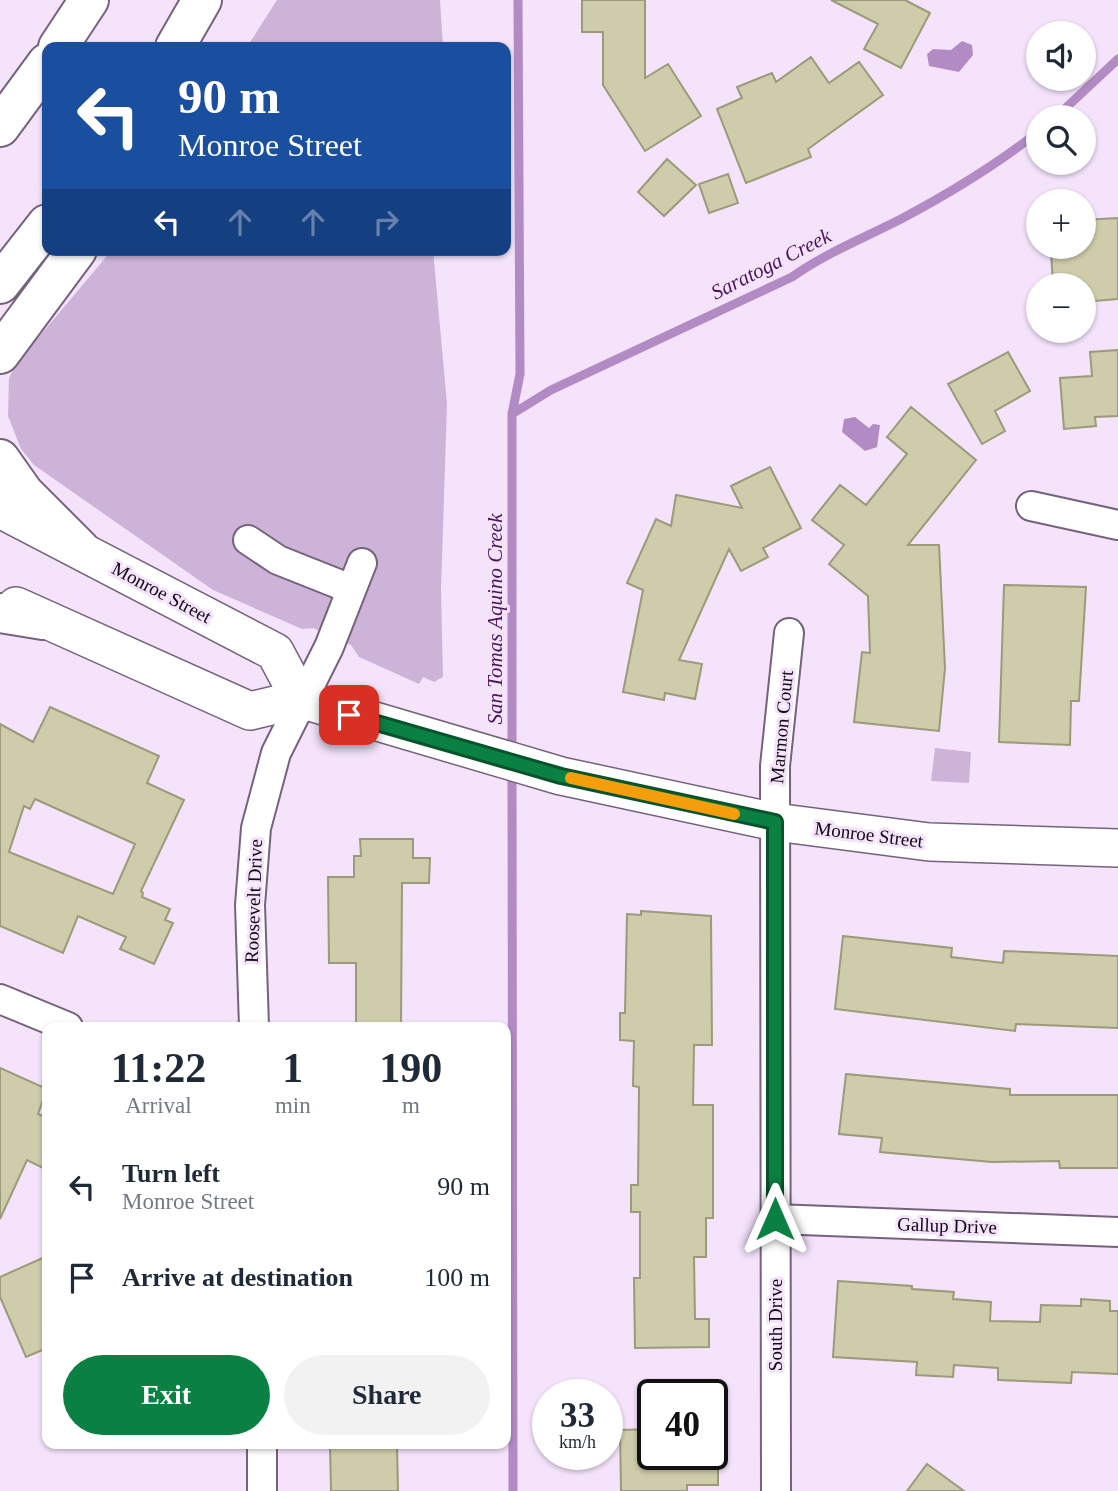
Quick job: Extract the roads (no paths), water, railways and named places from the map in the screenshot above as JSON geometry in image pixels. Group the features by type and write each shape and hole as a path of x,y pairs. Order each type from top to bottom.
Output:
{"highway":[{"path":"61,42 89,0"},
{"path":"178,42 202,0"},
{"path":"0,127 42,70"},
{"path":"0,284 42,230"},
{"path":"0,354 73,256"},
{"path":"0,459 24,493 80,549"},
{"path":"0,612 43,620"}],"main road":[{"name":"Monroe Street","path":"0,509 275,652 300,699 484,755 561,776 775,822 929,842 1118,848"},
{"path":"0,597 43,620 250,711 300,699"}],"street":[{"path":"1031,506 1118,525"},
{"path":"248,540 285,564 351,589"},
{"name":"Roosevelt Drive","path":"254,1022 250,905 253,849 276,753 300,699 329,647 362,562"},
{"name":"Marmon Court","path":"775,822 775,766 789,633"},
{"name":"South Drive","path":"775,822 776,1491"},
{"path":"0,999 56,1022"},
{"name":"Gallup Drive","path":"775,1219 1118,1232"},
{"path":"262,1449 262,1491"}],"waterway":[{"name":"San Tomas Aquino Creek","path":"512,753 512,414 520,374 518,0"},
{"name":"Saratoga Creek","path":"1069,105 1118,59"},
{"name":"Saratoga Creek","path":"512,414 551,390 792,277 832,253 936,200 1026,141"},
{"name":"San Tomas Aquino Creek","path":"512,771 513,1491"}]}
